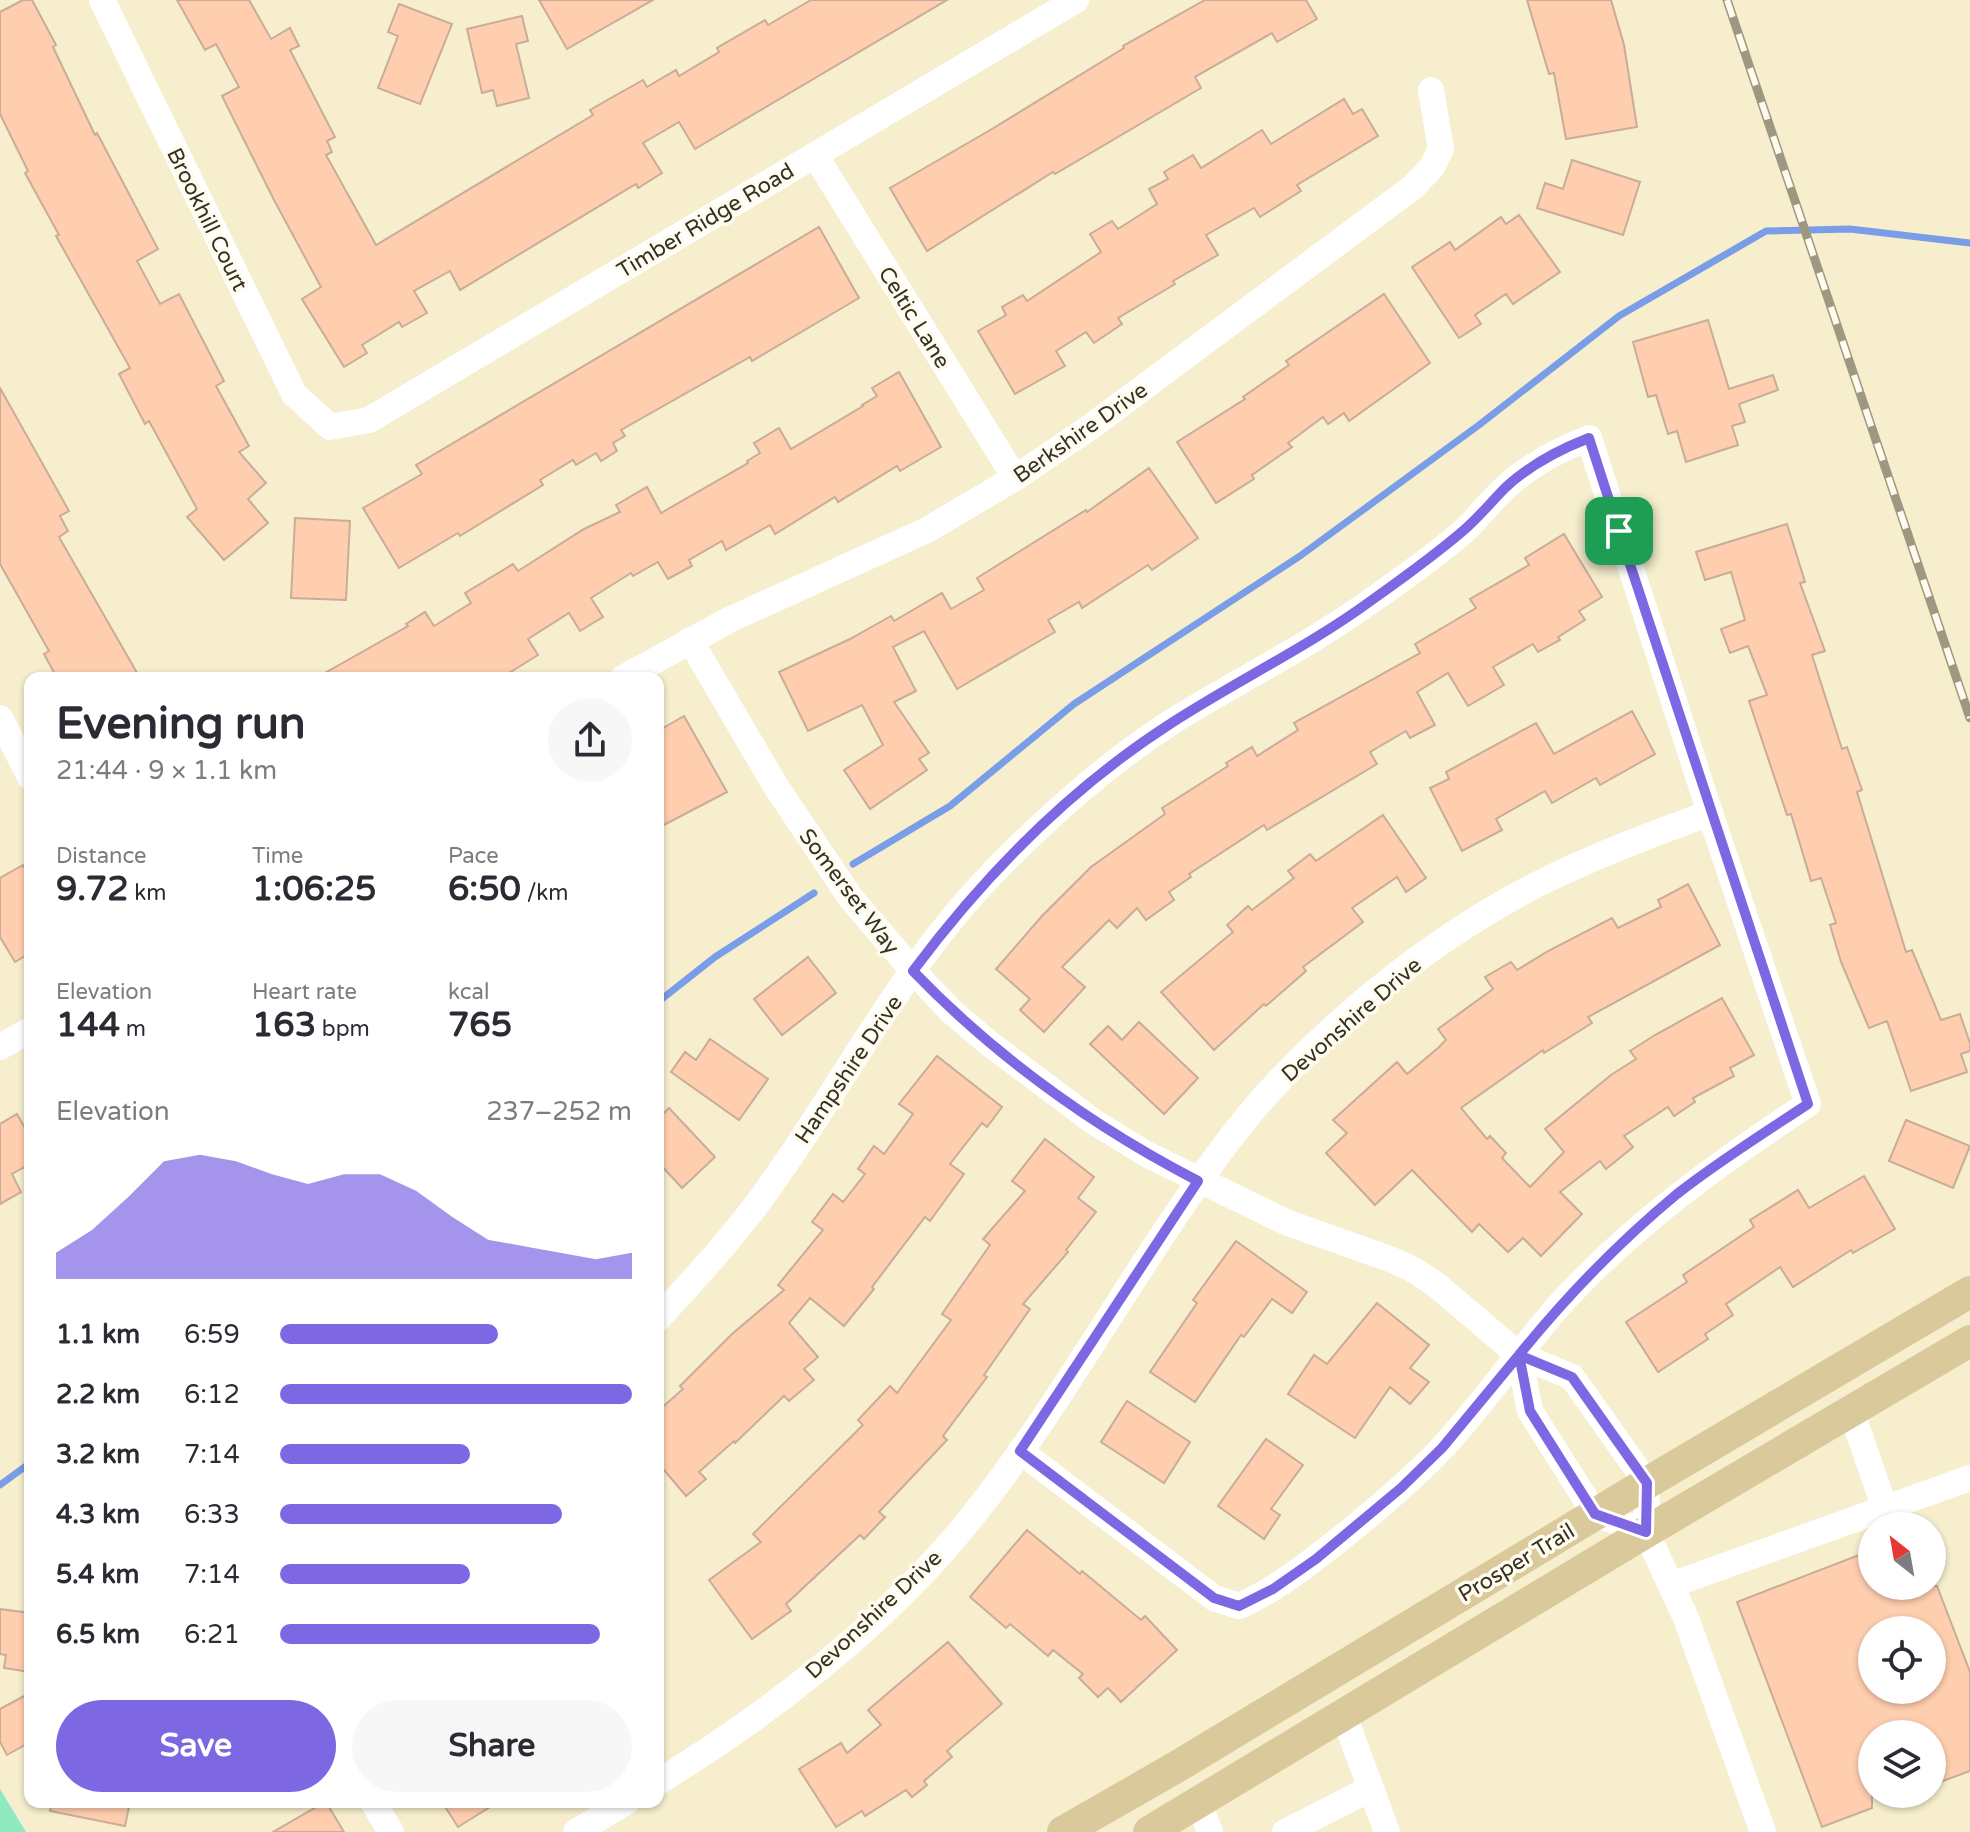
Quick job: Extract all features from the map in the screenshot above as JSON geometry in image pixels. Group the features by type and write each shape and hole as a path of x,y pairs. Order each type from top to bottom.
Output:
{"main road":[{"name":"Prosper Trail","path":"1063,1832 1970,1292"},
{"name":"Prosper Trail","path":"1149,1832 1205,1818 1344,1716 1646,1532 1970,1341"},
{"path":"1178,1766 1205,1818"}],"street":[{"name":"Brookhill Court","path":"102,0 294,394 330,427"},
{"name":"Timber Ridge Road","path":"330,427 369,420 1076,0"},
{"name":"Berkshire Drive","path":"634,672 690,640 893,547 1015,478 1089,428 1413,187 1432,167 1441,149 1431,90"},
{"name":"Celtic Lane","path":"815,155 1015,478"},
{"name":"Hampshire Drive","path":"664,1312 760,1200 913,971 955,915 990,877 1069,801 1120,759 1168,725 1305,645 1369,603 1465,529 1531,466 1554,451 1589,438 1710,813"},
{"name":"Somerset Way","path":"690,640 797,821 850,897 952,1012 1039,1083 1135,1147 1198,1181 1288,1223 1390,1259 1434,1283 1519,1355 1572,1377 1647,1483"},
{"path":"0,718 24,765"},
{"path":"1020,1451 1214,1598 1239,1606 1273,1589 1316,1559 1401,1488 1442,1448 1556,1309 1596,1269 1677,1195 1808,1104 1710,813"},
{"name":"Devonshire Drive","path":"664,1778 746,1725 863,1630 903,1593 966,1523 1020,1451 1198,1181 1277,1083 1335,1027 1427,954 1531,888 1633,841 1710,813"},
{"path":"0,1047 24,1033"},
{"path":"1519,1355 1530,1411 1595,1514 1646,1532"},
{"path":"1852,1413 1885,1509"},
{"path":"1671,1585 1970,1478"},
{"path":"1647,1483 1646,1532 1686,1618 1763,1832"},
{"path":"1344,1716 1387,1832"},
{"path":"1285,1832 1370,1789"},
{"path":"377,1808 391,1832"},
{"path":"576,1832 604,1825 620,1808"}],"green space":[{"path":"0,1789 26,1832 0,1832"}],"building":[{"path":"23,0 32,0 56,45 53,47 95,135 97,133 158,249 137,261 160,304 179,294 224,381 216,386 249,446 239,452 266,483 248,499 268,523 224,560 187,517 197,509 149,421 145,424 119,374 130,368 56,236 59,235 25,173 28,171 0,114 0,12"},
{"path":"177,0 249,0 271,39 290,28 299,46 290,50 335,137 327,141 332,152 326,155 376,245 593,115 590,110 609,99 643,80 647,87 676,70 679,76 719,52 717,48 765,20 768,25 811,0 947,0 695,149 679,122 643,143 662,173 638,188 636,184 460,290 450,271 414,291 427,313 402,327 399,322 362,345 367,353 344,367 302,299 321,287 222,96 239,87 216,44 205,50"},
{"path":"539,0 653,0 567,49"},
{"path":"1205,0 1306,0 1317,19 1277,42 1272,33 1195,77 1201,88 1055,174 1053,172 927,251 890,188 992,129 1123,46"},
{"path":"1527,0 1611,0 1624,45 1637,127 1566,139 1554,73 1549,74"},
{"path":"399,4 452,24 420,104 378,88 398,36 388,32"},
{"path":"522,16 528,41 516,44 529,98 497,106 493,90 482,93 467,29"},
{"path":"1344,99 1353,114 1362,109 1378,136 1297,185 1301,191 1260,217 1254,208 1206,235 1218,255 1118,318 1122,324 1094,343 1086,332 1056,351 1065,366 1015,394 978,331 1006,315 1002,307 1023,295 1027,301 1101,252 1090,234 1112,221 1118,229 1157,204 1149,189 1168,179 1164,172 1193,155 1201,168 1262,130 1271,144"},
{"path":"1572,160 1640,182 1623,235 1537,208 1545,183 1563,189"},
{"path":"1519,215 1560,272 1513,304 1506,294 1475,315 1481,324 1459,338 1412,267 1450,242 1455,250 1501,217 1506,224"},
{"path":"819,227 859,298 752,361 750,357 621,430 625,436 613,443 617,451 601,461 596,453 576,465 573,460 540,480 543,485 460,536 458,533 399,568 363,508 422,474 416,465"},
{"path":"1384,294 1430,363 1349,421 1344,413 1328,424 1323,417 1288,443 1292,447 1252,475 1254,479 1216,503 1177,442 1245,399 1243,397 1289,365 1286,361"},
{"path":"1708,320 1729,389 1773,375 1778,390 1739,404 1745,422 1732,426 1738,445 1686,462 1677,431 1668,434 1656,395 1648,397 1633,342"},
{"path":"899,372 941,447 900,471 897,466 838,502 835,497 775,534 770,525 726,550 722,541 689,560 692,566 668,579 658,562 633,576 631,573 591,598 603,617 580,631 569,613 528,639 538,655 511,672 327,672 408,626 406,624 425,612 434,626 471,603 465,593 513,564 518,571 584,529 620,512 616,505 647,487 661,513 748,463 760,453 754,443 779,428 791,449 877,396 872,388"},
{"path":"0,388 69,511 60,516 68,531 59,537 137,672 54,672 44,654 49,651 0,564"},
{"path":"1149,468 1198,538 1152,570 1148,565 1082,608 1079,602 1048,620 1055,632 957,689 924,631 893,647 916,691 894,702 929,753 919,759 927,770 870,809 844,770 883,745 862,705 808,731 779,672 891,616 894,621 942,593 951,609 984,590 977,578 1087,512"},
{"path":"295,518 350,521 346,600 291,598"},
{"path":"1787,524 1805,582 1800,583 1825,651 1812,655 1842,749 1847,747 1862,790 1857,792 1906,952 1912,950 1941,1020 1960,1014 1970,1043 1970,1051 1961,1054 1967,1072 1911,1091 1887,1021 1869,1028 1841,962 1830,925 1836,923 1821,878 1811,881 1791,814 1787,815 1749,701 1767,695 1748,646 1730,653 1721,629 1745,620 1731,572 1705,580 1696,552"},
{"path":"1564,534 1602,597 1579,611 1585,620 1558,637 1560,640 1538,652 1533,644 1493,667 1504,685 1468,706 1448,673 1417,692 1435,725 1410,738 1406,731 1370,752 1377,764 1267,830 1264,825 1189,874 1191,877 1169,892 1174,900 1146,920 1137,908 1117,928 1109,920 1062,967 1085,987 1044,1032 1020,1010 1030,999 996,969 1042,916 1091,867 1165,814 1162,808 1228,766 1226,763 1252,747 1257,756 1298,730 1294,723 1420,653 1415,644 1476,608 1470,599 1529,565 1525,558"},
{"path":"1632,711 1655,754 1600,785 1596,778 1552,803 1545,791 1496,819 1502,830 1462,851 1430,788 1449,779 1446,772 1536,723 1554,754"},
{"path":"684,716 727,792 664,825 664,728"},
{"path":"1383,815 1426,878 1406,892 1397,877 1352,908 1363,922 1303,967 1306,971 1214,1050 1161,992 1233,932 1227,925 1248,906 1252,910 1294,878 1288,871 1310,854 1316,861"},
{"path":"24,867 24,957 15,962 0,937 0,878"},
{"path":"1688,884 1720,945 1588,1017 1592,1023 1544,1053 1543,1050 1461,1108 1487,1139 1490,1136 1506,1153 1502,1158 1530,1187 1564,1152 1545,1129 1611,1075 1636,1059 1630,1051 1655,1035 1722,998 1754,1055 1730,1068 1734,1076 1693,1098 1695,1102 1674,1116 1668,1107 1624,1136 1633,1147 1606,1169 1600,1161 1560,1192 1582,1214 1541,1256 1523,1238 1508,1252 1479,1224 1472,1232 1412,1170 1375,1205 1326,1153 1347,1133 1333,1120 1397,1062 1407,1074 1438,1048 1446,1040 1438,1029 1493,989 1485,977 1511,962 1517,970 1612,918 1618,928 1661,907 1658,900"},
{"path":"808,957 836,993 782,1035 754,999"},
{"path":"1139,1022 1198,1078 1164,1114 1090,1044 1108,1026 1122,1040"},
{"path":"710,1039 768,1079 739,1120 671,1072 685,1052 696,1060"},
{"path":"937,1056 1002,1107 987,1127 982,1123 950,1164 964,1174 930,1221 925,1217 844,1326 810,1298 789,1323 818,1357 804,1369 814,1380 789,1401 784,1396 699,1472 706,1479 686,1496 664,1470 664,1406 732,1334 784,1290 778,1285 823,1230 812,1222 833,1194 843,1202 865,1174 858,1169 874,1146 884,1154 913,1114 899,1104"},
{"path":"669,1108 715,1157 682,1188 664,1168 664,1113"},
{"path":"17,1114 24,1126 24,1167 12,1174 21,1192 0,1204 0,1124"},
{"path":"1906,1120 1970,1146 1953,1188 1889,1161"},
{"path":"1045,1139 1094,1177 1078,1198 1096,1212 1066,1250 1068,1252 1023,1304 1030,1309 984,1375 987,1377 943,1436 947,1440 879,1512 885,1517 864,1539 860,1535 786,1604 791,1611 752,1639 709,1580 761,1542 753,1534 863,1425 858,1420 890,1386 897,1393 951,1320 942,1314 990,1245 983,1239 1025,1191 1012,1181"},
{"path":"1864,1176 1895,1229 1853,1253 1851,1250 1793,1287 1780,1267 1726,1304 1733,1315 1705,1334 1708,1339 1658,1372 1626,1322 1687,1282 1683,1275 1754,1227 1750,1220 1798,1190 1809,1208"},
{"path":"1236,1241 1307,1292 1292,1313 1272,1299 1244,1337 1241,1335 1195,1402 1150,1372 1197,1303 1193,1300"},
{"path":"1377,1303 1429,1345 1410,1368 1429,1382 1410,1404 1390,1387 1355,1438 1288,1394 1314,1355 1327,1364"},
{"path":"1127,1401 1190,1442 1164,1483 1101,1442"},
{"path":"1266,1439 1303,1465 1271,1509 1280,1515 1264,1539 1218,1506"},
{"path":"1027,1530 1141,1620 1145,1616 1177,1650 1121,1702 1108,1688 1098,1697 1079,1678 1083,1674 1053,1650 1048,1656 1010,1624 1006,1628 970,1597"},
{"path":"1858,1555 1858,1600 1942,1600 1970,1672 1970,1771 1946,1780 1946,1720 1858,1720 1858,1808 1872,1808 1822,1827 1737,1602"},
{"path":"0,1609 24,1612 24,1671 4,1668 6,1655 0,1654"},
{"path":"948,1642 1002,1704 947,1751 952,1757 924,1781 927,1785 912,1797 906,1790 865,1816 862,1811 836,1827 799,1769 841,1743 847,1753 881,1725 868,1710"},
{"path":"24,1696 24,1745 7,1755 0,1742 0,1709"},
{"path":"50,1808 129,1808 125,1826 50,1811"},
{"path":"315,1808 330,1808 344,1832 273,1832"},
{"path":"446,1808 488,1808 458,1827"}],"waterway":[{"path":"853,864 950,806 1074,704 1300,556 1479,425 1619,316 1766,231 1850,229 1970,243"},
{"path":"664,997 715,957 814,893"},
{"path":"0,1485 24,1467"}],"railway":[{"path":"1727,0 1970,718"}],"route":[{"path":"1619,531 1589,438 1554,451 1506,487 1465,529 1369,603 1305,645 1168,725 1120,759 1030,836 955,915 913,971 952,1012 1039,1083 1094,1122 1198,1181 1020,1451 1214,1598 1229,1605 1239,1606 1273,1589 1316,1559 1401,1488 1476,1410 1519,1355 1530,1411 1595,1514 1646,1532 1647,1483 1572,1377 1519,1355 1556,1309 1677,1195 1808,1104 1619,531"}]}
